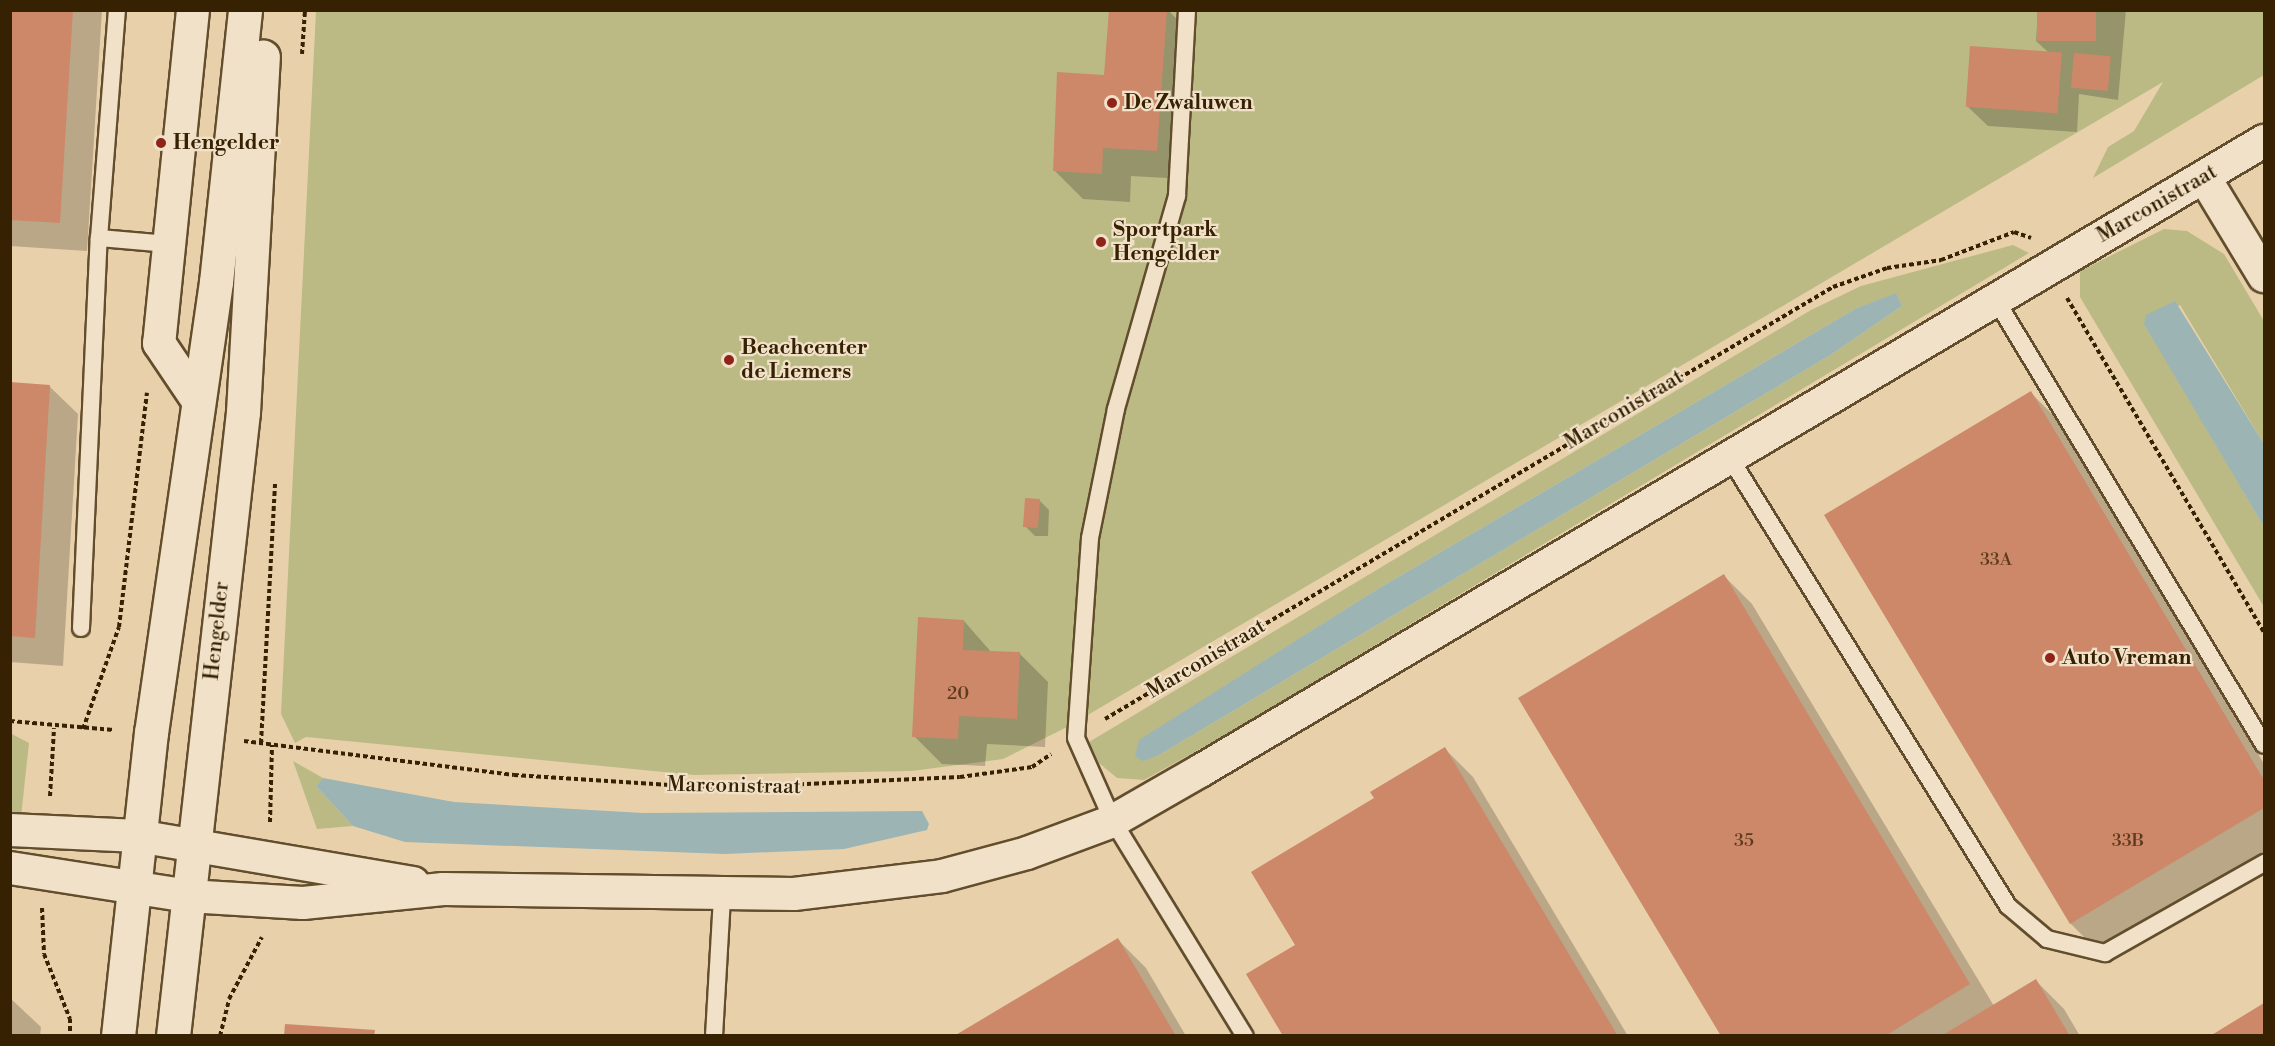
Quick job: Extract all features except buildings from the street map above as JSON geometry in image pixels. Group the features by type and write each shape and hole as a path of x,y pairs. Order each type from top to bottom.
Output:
{"main road":[{"path":"118,1035 131,886 198,401 245,10"},
{"name":"Hengelder","path":"173,1035 243,412 266,10"}],"street":[{"path":"193,10 159,343 198,401"},
{"name":"Marconistraat","path":"10,868 188,896 303,903 443,889 722,896 794,894 942,876 1113,820 1730,458 1996,300 2048,265 2265,141"},
{"path":"2204,177 2265,276"},
{"name":"Marconistraat","path":"10,830 138,836 443,889"}],"lane":[{"path":"81,628 99,237 117,10"},
{"path":"1187,10 1177,196 1116,409 1090,538 1076,738 1113,820 1245,1035"},
{"path":"99,237 169,244"},
{"path":"1996,300 2265,745"},
{"path":"1730,458 2008,906 2047,939 2104,953 2265,863"},
{"path":"714,1035 722,896"}],"path":[{"name":"Marconistraat","path":"272,744 514,775 717,788 816,787 1032,767 1076,738 1833,287 1887,268 1941,260 2014,232 2030,237 2048,265"},
{"path":"2048,265 2265,632"},
{"path":"83,729 120,627 140,423 159,343"},
{"path":"10,721 54,728"}],"shaded area":[{"name":"Sportpark Hengelder","path":"316,11 2264,11 2264,75 2093,178 2108,147 2134,131 2163,82 1069,726 1003,759 912,771 694,775 306,737 295,743 281,714"},
{"path":"2164,229 2187,231 2224,254 2264,321 2264,444 2180,305 2145,324 2264,527 2264,607 2080,297 2080,271"},
{"path":"2013,245 2029,253 1227,734 1144,780 1117,778 1099,763 1089,742 1811,310 1861,286","holes":["1896,294 1902,306 1832,354 1159,755 1170,721 1376,590 1855,309"]},
{"path":"10,733 29,743 21,817 11,817"},
{"path":"293,761 323,778 316,786 353,826 317,829"}],"water":[{"path":"1896,293 1902,306 1832,354 1159,755 1143,761 1135,756 1139,740 1376,590 1855,309"},
{"path":"2175,301 2264,444 2264,527 2144,324 2146,315"},
{"path":"323,778 454,802 643,813 922,811 929,824 927,830 844,849 725,854 405,842 353,826 316,786"}],"place":[{"name":"De Zwaluwen","path":"1112,103"},
{"name":"Hengelder","path":"161,143"},
{"name":"Sportpark Hengelder","path":"1101,242"},
{"name":"Beachcenter de Liemers","path":"729,360"},
{"name":"Auto Vreman","path":"2050,658"}]}
